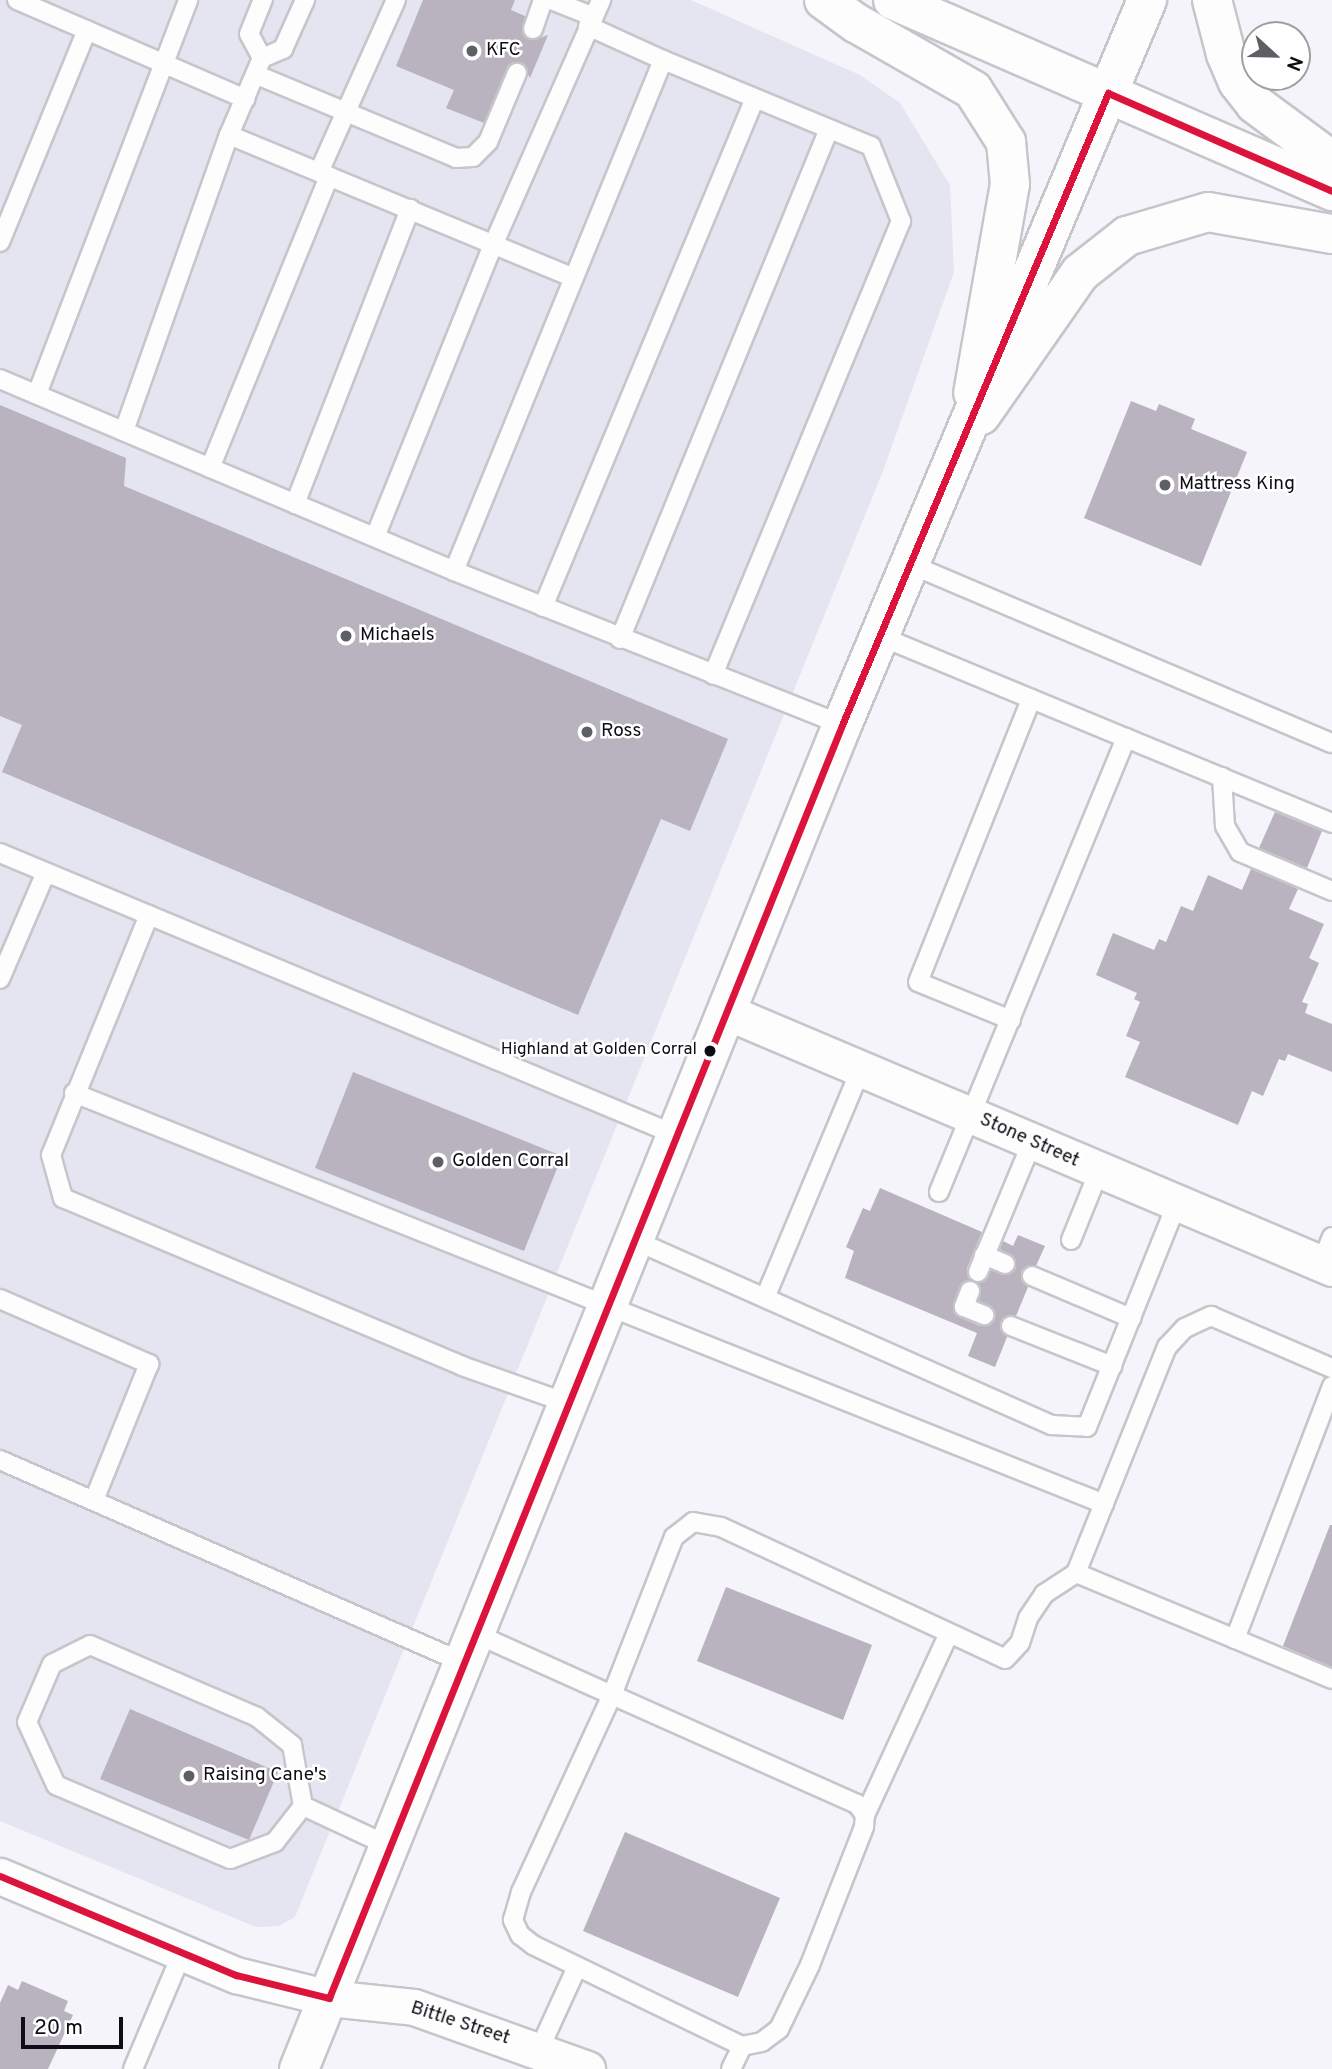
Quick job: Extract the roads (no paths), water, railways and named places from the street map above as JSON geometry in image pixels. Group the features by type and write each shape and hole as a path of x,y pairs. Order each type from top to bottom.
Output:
{"main road":[{"path":"824,0 856,23 973,90 1006,142 1010,184 964,440"},
{"path":"893,0 1332,191"},
{"path":"299,2069 842,725 882,637 1147,0"},
{"path":"1213,0 1222,42 1238,82 1255,104 1332,161"},
{"path":"964,440 1080,273 1127,236 1208,212 1332,234"}],"street":[{"name":"Stone Street","path":"727,1012 1099,1171 1178,1203 1328,1256"},
{"name":"Bittle Street","path":"0,1876 236,1975 329,1998 414,2007 587,2069"}],"lane":[{"path":"17,0 246,99"},
{"path":"37,394 188,0"},
{"path":"263,0 249,34 259,66 347,110 456,158 473,157 488,142 517,73"},
{"path":"124,431 229,135 259,66 283,49 305,0"},
{"path":"209,468 347,110 396,0"},
{"path":"533,29 543,0"},
{"path":"551,0 663,60 871,146 901,221 713,675"},
{"path":"375,537 494,243 601,0"},
{"path":"0,242 86,30"},
{"path":"454,571 663,60"},
{"path":"543,607 755,98"},
{"path":"620,639 829,129"},
{"path":"229,135 574,278"},
{"path":"295,504 410,209"},
{"path":"0,379 454,571 842,725"},
{"path":"912,565 1332,743"},
{"path":"882,637 1332,823"},
{"path":"1011,1020 918,982 1031,699"},
{"path":"939,1192 1126,738"},
{"path":"1222,777 1225,826 1240,852 1332,891"},
{"path":"0,853 676,1135"},
{"path":"0,979 46,872"},
{"path":"149,915 74,1093 51,1155 63,1198 462,1366 568,1403"},
{"path":"765,1298 861,1069"},
{"path":"74,1093 1104,1503"},
{"path":"1005,1264 981,1263 1032,1142"},
{"path":"1071,1240 1099,1171"},
{"path":"634,1240 1052,1425 1087,1427 1178,1203"},
{"path":"1032,1276 1131,1318"},
{"path":"970,1291 964,1307 984,1315"},
{"path":"0,1299 149,1364 94,1500"},
{"path":"949,1633 864,1815 864,1827 815,1952 779,2029 762,2042 743,2046 533,1945 520,1935 513,1920 521,1892 612,1695 674,1536 693,1521 721,1527 1005,1659 1020,1643 1044,1594 1076,1573 1167,1347 1185,1328 1211,1316 1332,1368"},
{"path":"1011,1326 1112,1366"},
{"path":"1235,1639 1332,1386"},
{"path":"0,1460 94,1500 468,1647 612,1695 857,1804 864,1815"},
{"path":"1076,1573 1332,1679"},
{"path":"90,1645 257,1717 292,1745 303,1806 275,1842 230,1859 57,1784 27,1722 52,1664 90,1645"},
{"path":"303,1806 389,1846"},
{"path":"133,2069 182,1953"},
{"path":"539,2050 577,1966"},
{"path":"731,2069 743,2046"}],"place":[{"name":"KFC","path":"472,51"},
{"name":"Mattress King","path":"1165,485"},
{"name":"Michaels","path":"346,636"},
{"name":"Ross","path":"587,732"},
{"name":"Highland at Golden Corral","path":"710,1051"},
{"name":"Golden Corral","path":"438,1162"},
{"name":"Raising Cane's","path":"189,1776"}]}
